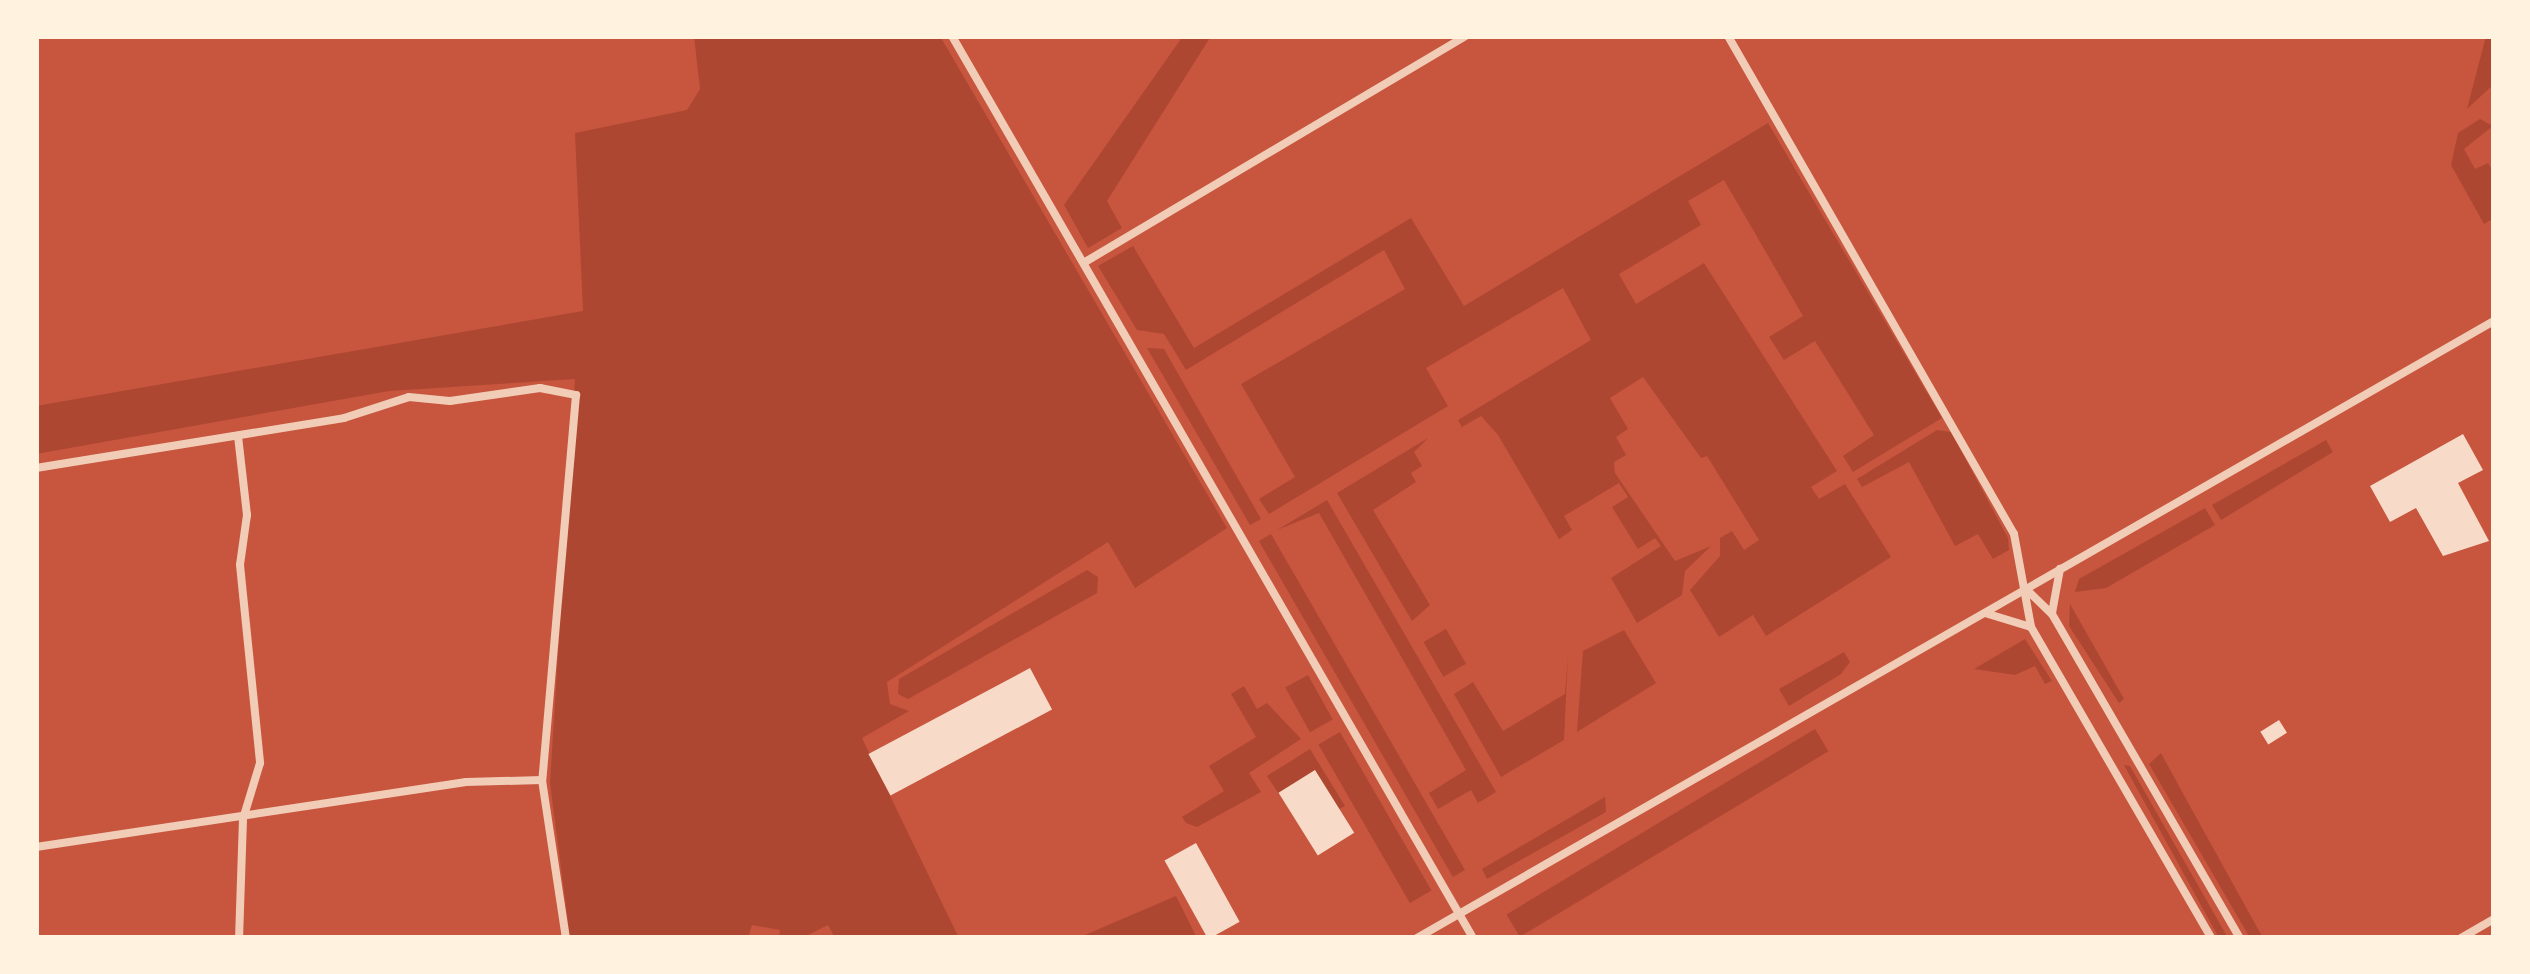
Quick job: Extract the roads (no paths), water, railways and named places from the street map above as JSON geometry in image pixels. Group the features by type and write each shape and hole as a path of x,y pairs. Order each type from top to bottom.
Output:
{"street":[{"path":"952,36 1473,938"},
{"path":"1085,262 1465,36"},
{"path":"1728,36 2014,534 2031,627 2211,938"},
{"path":"1417,938 2494,321"},
{"path":"36,468 238,436 409,397 450,401 540,388 576,395 542,780 566,938"},
{"path":"238,436 247,515 240,565 260,731 245,815 239,938"},
{"path":"2052,614 2061,567"},
{"path":"2025,588 2052,614 2240,938"},
{"path":"1983,612 2031,627"},
{"path":"2105,756 2120,756 2128,745"},
{"path":"2115,772 2122,761 2137,760"},
{"path":"36,847 486,780 542,780"},
{"path":"2461,938 2494,919"}]}
